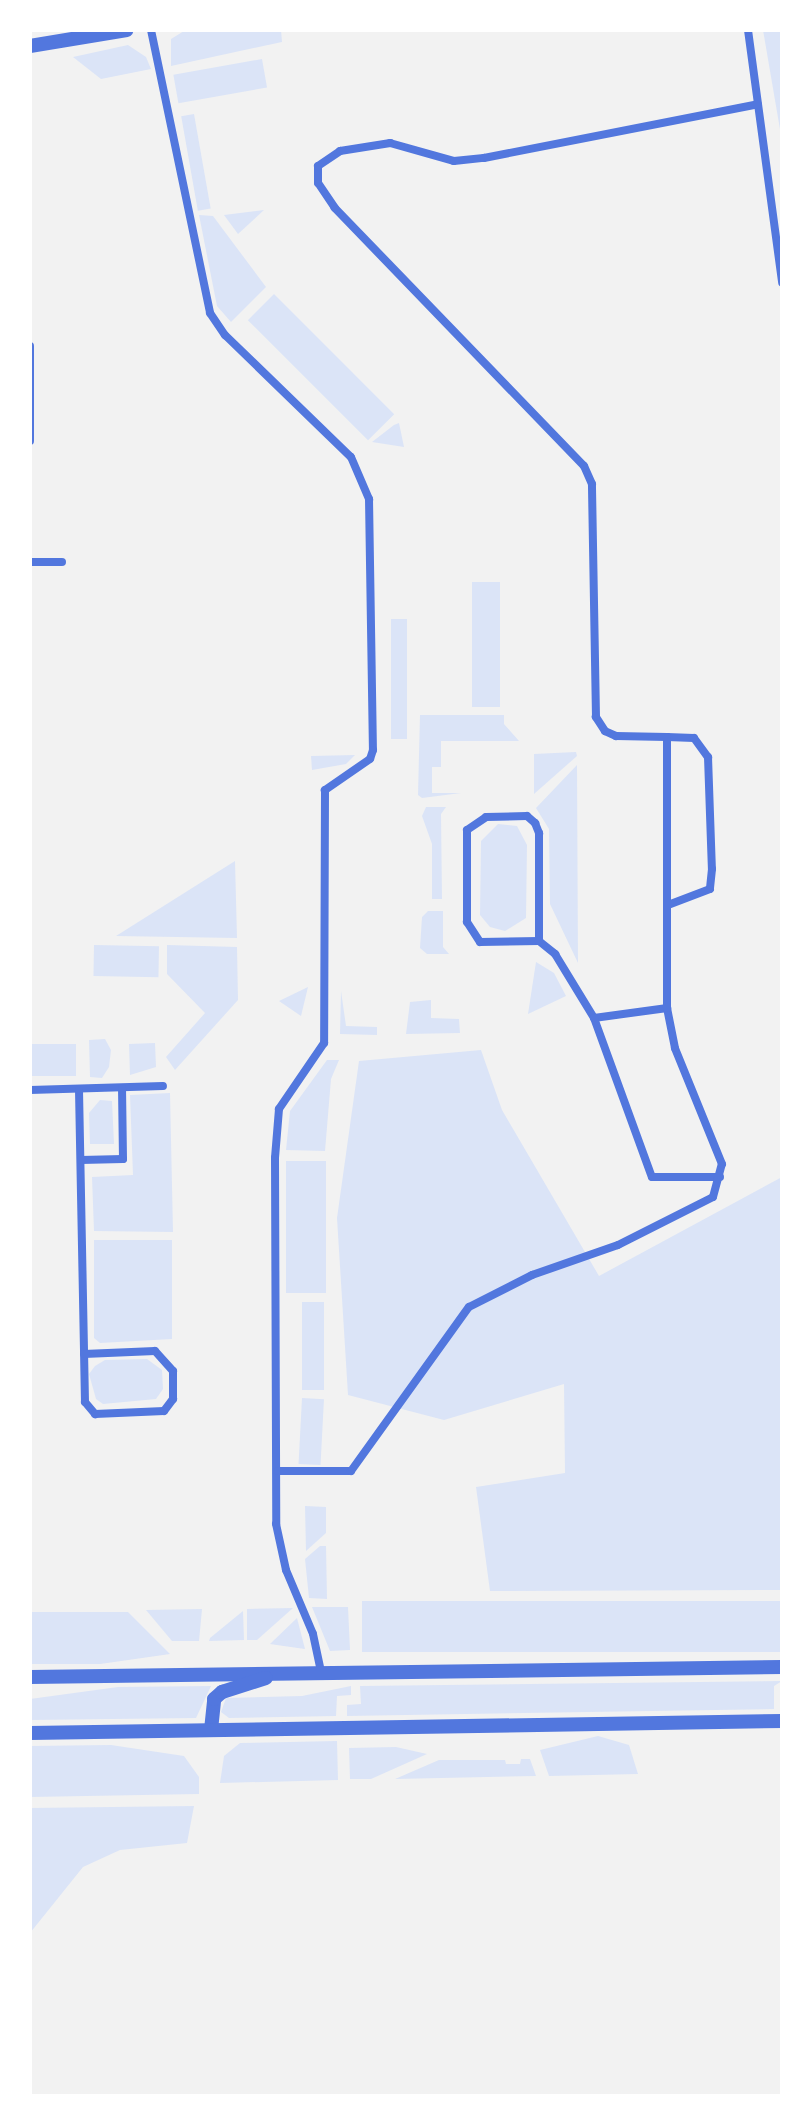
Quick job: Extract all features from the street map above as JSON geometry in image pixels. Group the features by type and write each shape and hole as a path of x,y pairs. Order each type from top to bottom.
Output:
{"street":[{"path":"30,46 127,30"},
{"path":"151,30 210,313 225,335 351,457 369,499 373,750 370,759 325,790 324,1043 279,1109 275,1158 279,1543 313,1634 321,1672"},
{"path":"748,30 782,283"},
{"path":"668,905 710,889 708,757 694,738 616,736 605,731 596,717 595,509 584,466 335,208 318,183 318,166 340,151 390,143 454,161 484,158 758,104"},
{"path":"30,346 30,441"},
{"path":"30,562 62,562"},
{"path":"278,1471 351,1471 469,1307 713,1197 722,1164 675,1048 667,1008 667,737"},
{"path":"539,941 539,833 527,816 486,817 467,830 467,922 480,942 539,941 555,954 594,1018 652,1177 720,1177"},
{"path":"594,1018 667,1008"},
{"path":"30,1090 163,1086"},
{"path":"81,1160 123,1159 122,1088"},
{"path":"79,1090 81,1160 84,1354 85,1402 95,1414 164,1411 173,1399 173,1371 155,1351 84,1354"},
{"path":"30,1677 782,1667"},
{"path":"211,1730 214,1699 222,1692 286,1673"},
{"path":"30,1733 782,1721"}],"shaded area":[{"path":"281,30 282,42 171,66 171,39 184,31"},
{"path":"763,30 782,30 782,141"},
{"path":"128,45 146,57 151,69 101,79 73,57"},
{"path":"262,59 267,88 178,103 173,75"},
{"path":"194,114 211,209 198,211 181,116"},
{"path":"264,210 238,234 224,215"},
{"path":"199,215 213,216 266,287 231,322 217,306"},
{"path":"274,294 394,414 368,440 248,320"},
{"path":"399,423 404,447 372,442 394,425"},
{"path":"472,582 500,582 500,707 472,707"},
{"path":"391,619 407,619 407,739 391,739"},
{"path":"420,715 504,715 504,724 519,741 441,741 441,767 432,767 432,793 461,793 422,798 418,795"},
{"path":"576,752 577,756 534,794 534,754"},
{"path":"355,755 346,764 312,770 311,756"},
{"path":"577,765 578,963 550,904 549,829 536,808"},
{"path":"426,807 446,807 441,814 442,899 432,899 432,844 422,816"},
{"path":"498,824 517,826 527,845 526,918 505,931 490,927 480,915 481,841"},
{"path":"235,861 237,938 116,936"},
{"path":"428,911 443,911 443,947 449,954 427,954 420,948 422,917"},
{"path":"94,945 159,946 158,977 93,976"},
{"path":"167,945 237,947 238,1000 175,1070 166,1057 205,1013 167,974"},
{"path":"536,962 554,973 566,996 528,1014"},
{"path":"308,987 301,1016 279,1001"},
{"path":"341,991 346,1026 377,1027 377,1035 340,1034"},
{"path":"431,1000 431,1018 459,1019 460,1033 406,1034 410,1002"},
{"path":"105,1039 111,1050 109,1067 102,1078 90,1077 89,1040"},
{"path":"155,1043 156,1067 130,1075 129,1044"},
{"path":"32,1044 76,1044 76,1076 32,1076"},
{"path":"481,1050 502,1110 599,1276 782,1177 782,1590 490,1591 476,1487 565,1473 564,1384 444,1420 348,1395 337,1218 359,1061"},
{"path":"327,1060 339,1060 331,1079 325,1151 286,1150 290,1111"},
{"path":"170,1093 173,1232 94,1231 92,1177 133,1175 130,1095"},
{"path":"100,1100 112,1101 114,1144 90,1144 89,1113"},
{"path":"286,1161 326,1161 326,1293 286,1293"},
{"path":"94,1240 172,1240 172,1339 100,1343 94,1338"},
{"path":"302,1302 324,1302 324,1390 302,1390"},
{"path":"147,1359 162,1370 163,1389 156,1399 103,1404 96,1399 89,1374 95,1366 105,1360"},
{"path":"302,1398 324,1399 321,1465 299,1464"},
{"path":"305,1506 326,1507 326,1533 306,1551"},
{"path":"320,1546 326,1546 327,1599 309,1598 305,1559"},
{"path":"362,1601 782,1601 782,1652 362,1652"},
{"path":"312,1607 348,1607 350,1650 330,1651"},
{"path":"293,1608 257,1640 247,1640 247,1609"},
{"path":"202,1609 199,1641 172,1641 146,1610"},
{"path":"243,1611 244,1640 209,1641 210,1638"},
{"path":"30,1612 128,1612 170,1654 100,1664 30,1664"},
{"path":"297,1618 305,1649 270,1644"},
{"path":"782,1681 774,1686 774,1709 347,1716 347,1705 361,1704 360,1686"},
{"path":"211,1686 196,1718 30,1720 30,1699 118,1687"},
{"path":"351,1686 351,1695 337,1696 336,1716 229,1718 221,1712 226,1698 302,1696"},
{"path":"598,1736 629,1745 638,1774 549,1776 540,1750"},
{"path":"337,1741 338,1780 220,1783 224,1756 240,1743"},
{"path":"111,1745 184,1756 199,1777 199,1794 30,1797 30,1746"},
{"path":"396,1747 427,1754 371,1779 350,1779 349,1748"},
{"path":"521,1759 530,1759 536,1776 395,1779 439,1760 505,1760 506,1764 520,1764"},
{"path":"194,1806 187,1843 120,1850 83,1867 30,1933 30,1808"}]}
